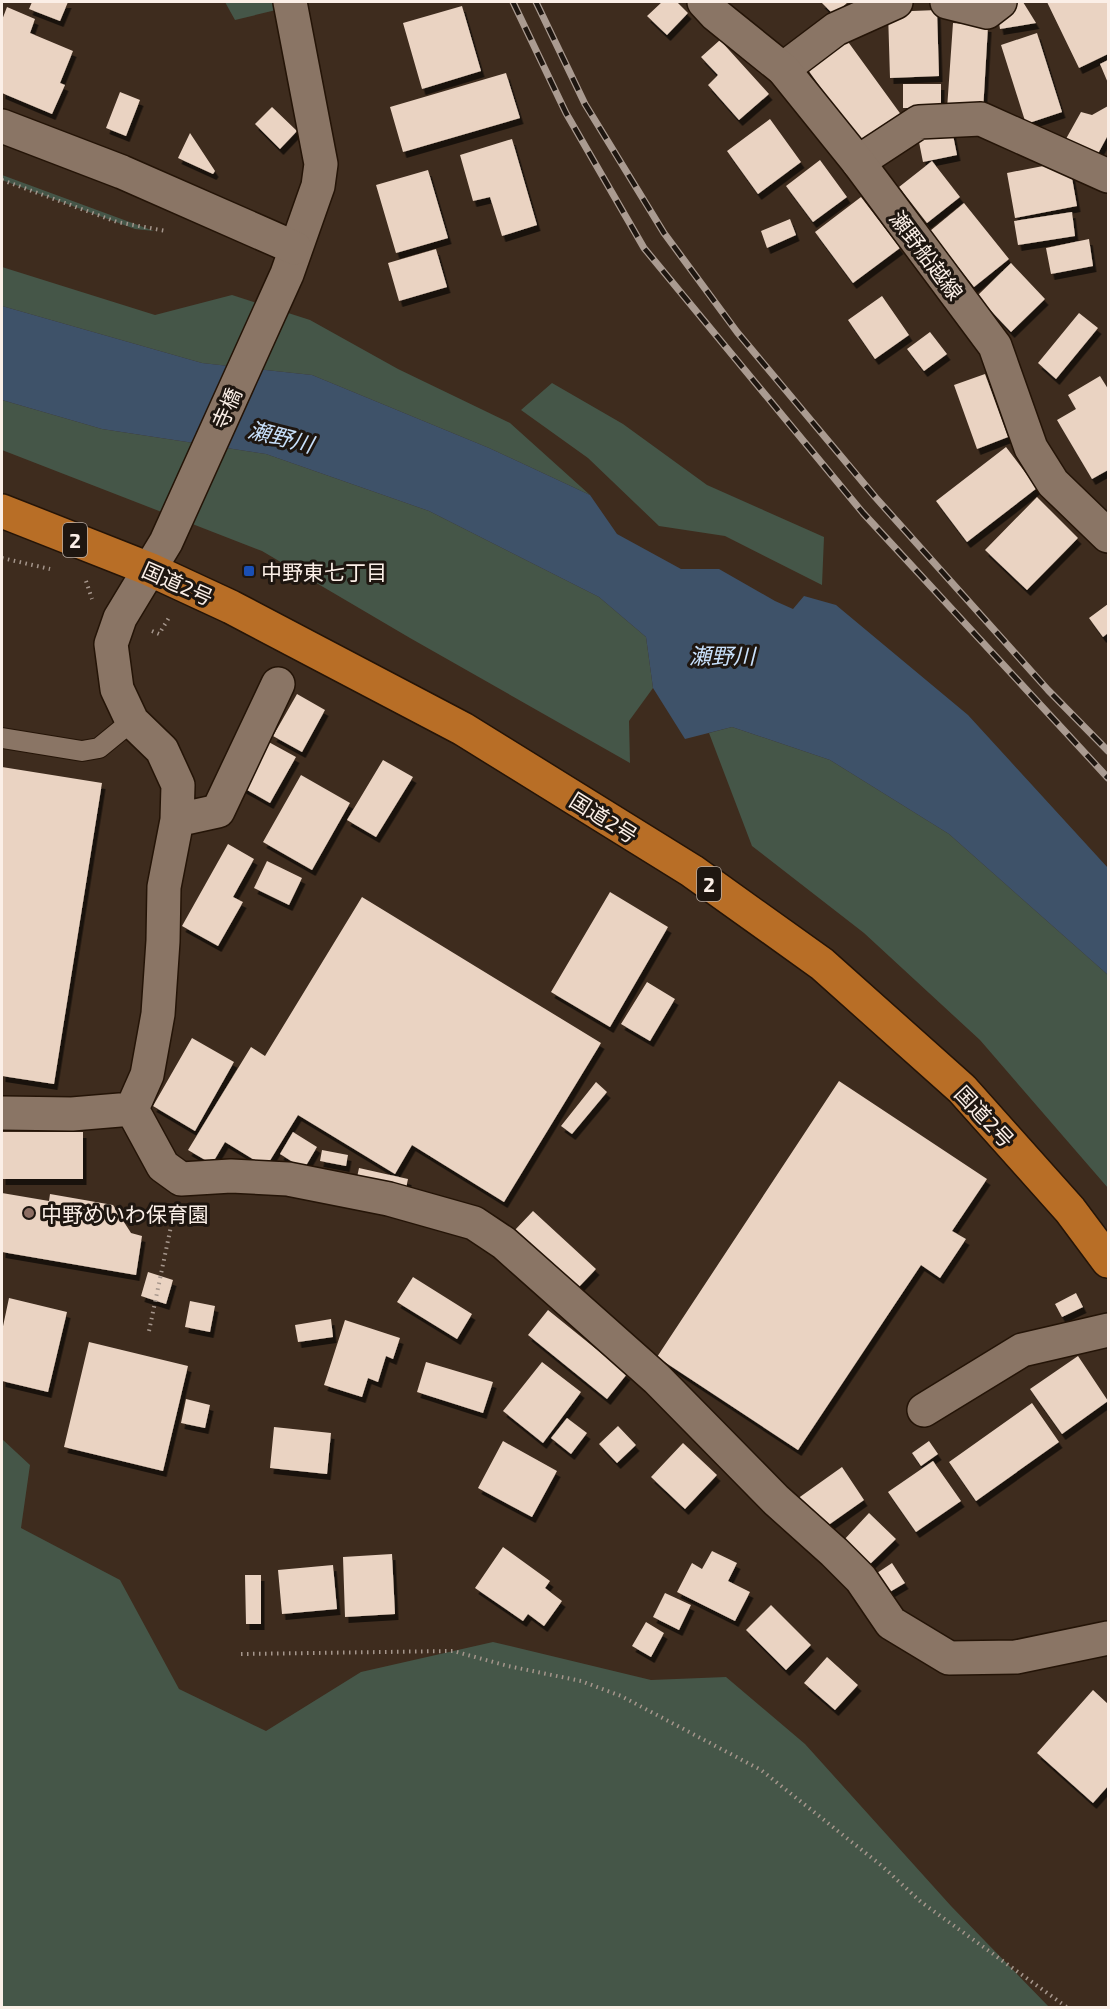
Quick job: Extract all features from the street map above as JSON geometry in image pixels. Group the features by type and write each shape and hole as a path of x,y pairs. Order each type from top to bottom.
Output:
{"highway":[{"name":"国道2号","path":"2,511 149,569 231,607 463,729 692,871 822,964 962,1089 1070,1210 1108,1262"}],"street":[{"name":"寺橋","path":"132,721 117,689 111,644 120,618 166,542 291,261 318,186 321,164 290,2"},
{"name":"瀬野船越線","path":"704,2 716,15 783,69 858,162 995,346 1031,448 1053,483 1108,536"},
{"path":"783,69 836,29 896,2"},
{"path":"947,2 987,12 1000,2"},
{"path":"858,162 919,122 981,119 1108,176"},
{"path":"2,126 122,172 291,261"},
{"path":"177,820 218,811 278,684"},
{"path":"132,721 162,750 178,785 177,820 164,887 158,1014 147,1076 132,1109"},
{"path":"2,1113 72,1114 132,1109"},
{"path":"132,1109 163,1167 181,1179 231,1176 288,1179 389,1199 474,1223 504,1243 657,1379 776,1500 834,1552 861,1579 891,1623 949,1658 1016,1658 1108,1638"},
{"path":"924,1410 1022,1350 1108,1330"}],"lane":[{"path":"2,738 82,750 99,748 132,721"}],"path":[{"path":"2,180 117,222 174,232"},
{"path":"2,558 53,570"},
{"path":"86,581 94,602"},
{"path":"159,634 171,615"},
{"path":"149,1330 181,1179"},
{"path":"241,1654 453,1651 508,1666 581,1681 621,1696 761,1770 882,1866 921,1902 1068,2007"}],"green space":[{"path":"225,2 276,2 276,10 235,20"},
{"path":"2,175 154,231 135,229 2,180"},
{"path":"2,267 155,315 232,295 310,320 398,369 510,423 590,495 489,448 312,375 202,363 2,306"},
{"path":"552,383 623,424 707,485 824,537 822,585 725,536 659,526 588,458 521,410"},
{"path":"2,400 102,429 266,454 429,511 599,597 646,637 653,688 629,721 630,763 262,551 2,450"},
{"path":"732,727 830,760 949,834 1108,975 1108,1188 980,1040 864,933 752,846 709,733"},
{"path":"2,1439 30,1465 21,1528 120,1580 179,1689 266,1731 361,1672 493,1642 651,1680 726,1677 805,1744 951,1906 1049,2007 2,2007"}],"water":[{"name":"瀬野川","path":"2,306 202,363 312,375 489,448 590,495 617,534 681,569 719,569 793,609 804,596 836,605 968,715 1108,868 1108,975 949,834 830,760 732,727 685,739 653,688 646,637 599,597 429,511 266,454 102,429 2,400"}],"building":[{"path":"32,2 68,2 60,21 29,9"},
{"path":"662,2 677,2 688,13 667,35 647,16"},
{"path":"821,2 848,2 834,15"},
{"path":"1023,2 1036,23 1000,29 997,11"},
{"path":"1047,2 1108,2 1108,54 1079,68"},
{"path":"462,6 481,71 422,89 403,23"},
{"path":"7,7 35,19 30,33 73,51 60,83 65,85 52,114 2,93 2,20"},
{"path":"937,10 939,76 890,78 888,12"},
{"path":"953,23 988,26 983,111 947,109"},
{"path":"1037,33 1062,112 1026,124 1001,45"},
{"path":"846,39 902,116 861,144 806,67"},
{"path":"720,40 769,94 739,120 708,85 718,75 701,57"},
{"path":"1108,60 1108,83 1100,64"},
{"path":"506,73 520,118 403,152 390,107"},
{"path":"903,84 941,84 941,108 903,108"},
{"path":"120,92 140,100 126,136 106,128"},
{"path":"1108,106 1108,135 1093,163 1062,146 1081,112 1092,115"},
{"path":"272,107 297,131 280,149 255,124"},
{"path":"770,119 801,162 758,194 727,151"},
{"path":"952,130 957,155 923,162 918,137"},
{"path":"190,133 215,171 213,174 178,158"},
{"path":"512,139 537,225 502,236 490,197 473,201 460,155"},
{"path":"820,160 847,197 813,222 786,186"},
{"path":"932,161 960,197 927,223 899,187"},
{"path":"1069,161 1077,206 1015,218 1007,173"},
{"path":"428,170 448,238 396,253 376,185"},
{"path":"861,197 900,248 853,283 815,232"},
{"path":"964,203 1009,259 974,287 930,231"},
{"path":"1072,212 1075,236 1018,245 1014,221"},
{"path":"790,219 796,235 767,248 761,231"},
{"path":"1089,239 1093,266 1051,274 1046,248"},
{"path":"436,249 447,287 399,301 388,263"},
{"path":"1011,263 1045,299 1011,332 977,296"},
{"path":"882,296 909,335 875,359 848,320"},
{"path":"1079,313 1098,328 1056,379 1038,363"},
{"path":"930,332 947,354 924,371 907,349"},
{"path":"985,374 1008,437 977,449 954,385"},
{"path":"1100,376 1108,389 1108,470 1092,479 1057,420 1076,409 1068,395"},
{"path":"1006,447 1037,488 967,542 936,501"},
{"path":"1037,497 1078,538 1027,590 985,550"},
{"path":"1108,604 1108,633 1103,637 1089,618"},
{"path":"297,694 325,710 302,752 273,736"},
{"path":"265,740 296,757 270,803 240,786"},
{"path":"383,760 413,777 376,837 347,820"},
{"path":"2,767 102,783 54,1084 2,1076"},
{"path":"301,775 350,803 312,870 263,842"},
{"path":"228,844 254,859 233,897 243,902 218,946 182,926"},
{"path":"267,861 302,878 289,905 254,888"},
{"path":"610,892 668,927 610,1027 551,992"},
{"path":"362,897 601,1043 504,1202 412,1145 395,1174 298,1115 266,1167 225,1142 212,1164 188,1150 251,1047 265,1056"},
{"path":"647,982 675,999 650,1041 621,1024"},
{"path":"192,1038 234,1062 195,1131 153,1106"},
{"path":"839,1081 987,1179 952,1231 966,1239 940,1278 921,1265 798,1450 657,1357"},
{"path":"596,1082 607,1092 572,1134 561,1126"},
{"path":"2,1132 83,1132 83,1179 2,1179"},
{"path":"293,1132 317,1147 304,1169 280,1154"},
{"path":"322,1150 348,1155 346,1166 320,1161"},
{"path":"359,1168 408,1179 405,1193 356,1182"},
{"path":"2,1193 49,1201 50,1194 113,1205 131,1233 142,1236 136,1275 2,1252"},
{"path":"533,1211 596,1269 577,1289 514,1231"},
{"path":"148,1272 173,1280 166,1304 141,1296"},
{"path":"413,1277 472,1314 457,1339 397,1302"},
{"path":"1076,1293 1083,1307 1062,1317 1055,1304"},
{"path":"9,1298 67,1312 48,1392 2,1381 2,1331"},
{"path":"190,1301 215,1306 210,1332 185,1327"},
{"path":"548,1310 627,1374 607,1399 528,1335"},
{"path":"331,1319 333,1337 298,1342 295,1325"},
{"path":"345,1320 400,1338 393,1359 386,1356 378,1382 368,1378 362,1397 324,1385"},
{"path":"89,1342 188,1366 163,1471 64,1447"},
{"path":"1078,1356 1108,1401 1062,1434 1030,1389"},
{"path":"426,1362 493,1382 483,1413 417,1392"},
{"path":"542,1362 581,1392 543,1443 503,1411"},
{"path":"186,1399 210,1405 205,1428 181,1423"},
{"path":"1032,1403 1059,1442 976,1501 949,1462"},
{"path":"567,1418 587,1433 571,1454 551,1438"},
{"path":"618,1426 636,1445 617,1463 599,1444"},
{"path":"274,1427 331,1433 327,1474 270,1468"},
{"path":"503,1441 557,1471 532,1517 478,1488"},
{"path":"929,1441 938,1454 921,1466 912,1453"},
{"path":"683,1443 717,1475 685,1509 651,1477"},
{"path":"933,1461 961,1501 916,1532 888,1492"},
{"path":"842,1467 864,1500 820,1531 797,1499"},
{"path":"869,1513 896,1539 868,1566 843,1541"},
{"path":"503,1547 550,1581 545,1588 562,1601 544,1626 528,1614 523,1621 475,1588"},
{"path":"712,1551 737,1563 728,1581 750,1592 735,1621 677,1592 692,1563 702,1569"},
{"path":"392,1554 395,1614 345,1617 343,1557"},
{"path":"892,1563 905,1583 883,1596 871,1577"},
{"path":"333,1565 337,1609 282,1614 278,1570"},
{"path":"245,1575 261,1575 261,1624 246,1624"},
{"path":"665,1593 691,1605 679,1630 653,1617"},
{"path":"771,1605 811,1645 786,1670 746,1630"},
{"path":"646,1622 664,1633 651,1657 632,1646"},
{"path":"827,1657 858,1685 835,1710 804,1683"},
{"path":"1093,1690 1108,1704 1108,1786 1093,1803 1037,1753"}],"railway":[{"path":"513,2 566,113 644,248 863,513 1108,778"},
{"path":"536,2 585,104 664,233 737,332 876,498 1048,690 1108,751"}],"place":[{"name":"中野東七丁目","path":"249,571"},
{"name":"中野めいわ保育園","path":"29,1213"}]}
